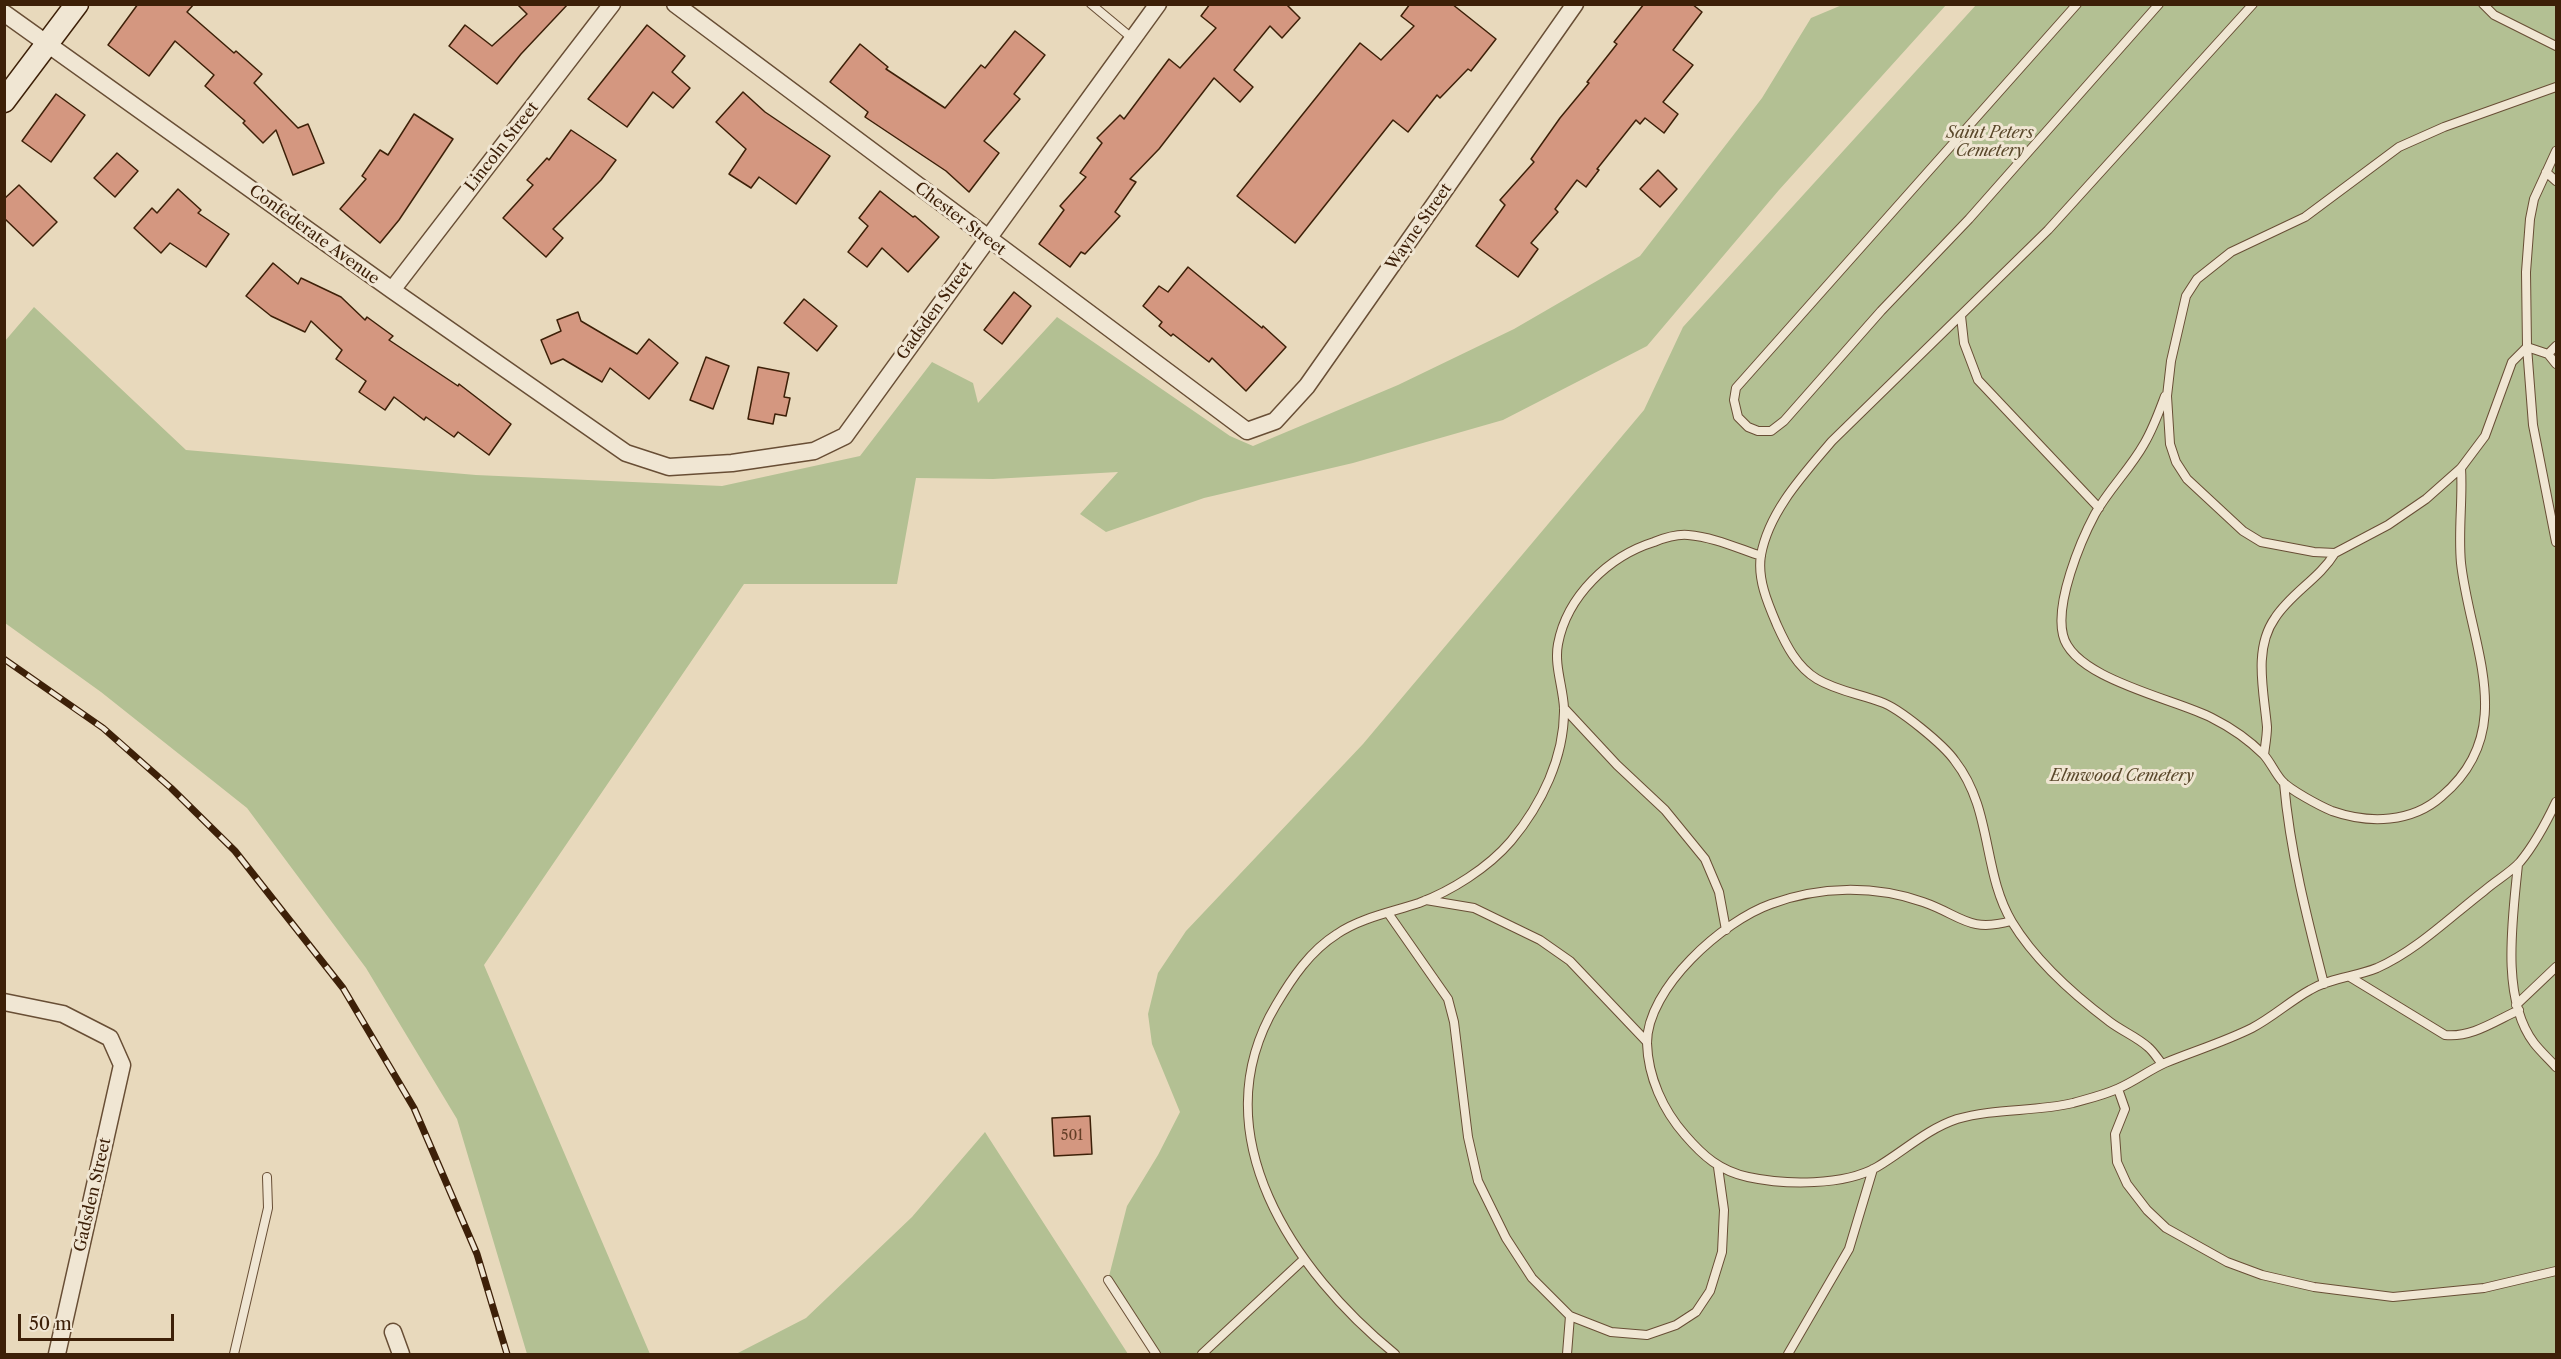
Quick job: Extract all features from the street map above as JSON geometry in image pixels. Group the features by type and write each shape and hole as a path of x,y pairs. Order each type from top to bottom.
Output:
{"street":[{"path":"4,101 77,4"},
{"name":"Lincoln Street","path":"392,290 612,4"},
{"name":"Chester Street","path":"675,4 1247,431"},
{"name":"Gadsden Street","path":"626,453 669,467 732,463 814,451 845,436 1158,4"},
{"name":"Wayne Street","path":"1247,431 1275,421 1306,386 1575,4"},
{"name":"Confederate Avenue","path":"4,13 392,290 626,453"},
{"name":"Gadsden Street","path":"4,1002 63,1014 110,1038 122,1065 57,1354"},
{"path":"393,1332 401,1354"}],"lane":[{"path":"1091,4 1133,39"},
{"path":"2078,4 1736,388 1734,400 1738,417 1748,427 1758,431 1771,430 1798,407 1881,311 1969,219 2159,4"},
{"path":"2162,1064 2148,1047 2107,1020 2049,970 2011,921 1999,891 1978,799 1966,774 1938,741 1885,703 1833,687 1814,678 1801,665 1787,647 1766,598 1761,556 1782,505 1802,476 1832,441 2048,230 2253,4"},
{"path":"2483,4 2494,15 2556,46"},
{"path":"2335,553 2314,552 2261,542 2222,514 2187,479 2176,462 2169,435 2168,390 2171,361 2186,297 2197,279 2231,252 2305,217 2399,147 2444,127 2556,87"},
{"path":"2556,151 2534,199 2526,272 2527,347 2534,425 2556,542"},
{"path":"2546,172 2556,181"},
{"path":"1961,316 1964,343 1978,380 2099,508"},
{"path":"2548,354 2556,346"},
{"path":"2527,347 2548,354 2556,364"},
{"path":"2264,755 2267,730 2262,660 2267,633 2279,612 2327,566 2335,553 2388,525 2426,499 2461,468 2485,436 2512,362 2527,347"},
{"path":"2168,390 2144,444 2099,508 2074,566 2065,597 2062,623 2067,645 2090,667 2134,688 2212,718 2264,755 2284,783 2330,810 2340,813 2372,820 2398,818 2422,810 2441,798 2471,766 2480,745 2483,722 2483,668 2461,562 2463,501 2461,468"},
{"path":"1395,1354 1363,1329 1303,1260 1274,1210 1251,1143 1248,1115 1249,1082 1257,1047 1269,1018 1284,992 1319,947 1340,932 1426,900 1453,887 1485,865 1509,844 1548,782 1561,745 1564,708 1557,666 1557,645 1566,619 1583,592 1604,568 1640,546 1686,534 1715,540 1761,556"},
{"path":"1564,708 1617,765 1665,810 1705,859 1719,892 1726,930"},
{"path":"2284,783 2299,886 2324,984"},
{"path":"2011,921 1991,926 1970,924 1927,903 1878,891 1830,890 1765,905 1726,930 1697,953 1660,1000 1647,1042 1657,1091 1663,1107 1701,1153 1718,1167 1746,1177 1798,1183 1822,1182 1873,1169 1931,1131 1957,1119 2073,1103 2118,1089 2162,1064 2248,1030 2276,1015 2311,989 2350,977 2400,956 2518,864 2542,832 2556,802"},
{"path":"2518,864 2511,957 2517,1008 2533,1042 2556,1067"},
{"path":"1426,900 1474,908 1540,940 1570,961 1647,1042"},
{"path":"1388,913 1448,999 1454,1022 1468,1137 1478,1181 1506,1238 1532,1278 1570,1316 1611,1332 1647,1335 1676,1325 1696,1312 1710,1291 1722,1252 1724,1210 1718,1167"},
{"path":"2350,977 2445,1035 2457,1036 2471,1033 2517,1008 2556,967"},
{"path":"2118,1089 2126,1109 2115,1134 2117,1162 2127,1184 2147,1210 2166,1228 2227,1262 2262,1275 2314,1287 2393,1297 2484,1288 2556,1271"},
{"path":"1788,1354 1849,1249 1864,1207 1873,1169"},
{"path":"234,1354 268,1208 267,1177"},
{"path":"1202,1354 1303,1260"},
{"path":"1108,1280 1156,1354"},
{"path":"1567,1354 1570,1316"}],"green space":[{"path":"1842,5 1946,5 1779,190 1647,346 1503,420 1353,463 1204,498 1106,532 1080,514 1118,472 993,479 916,478 897,584 744,584 484,965 650,1354 527,1354 457,1119 366,968 247,808 101,692 5,623 5,341 34,307 186,450 476,475 722,486 860,456 932,362 973,383 978,403 1057,317 1230,436 1253,446 1398,385 1514,329 1640,256 1762,98 1811,18"},
{"name":"Elmwood Cemetery","path":"1976,5 2556,5 2556,1354 1156,1354 1108,1280 1127,1206 1158,1155 1180,1112 1152,1044 1148,1014 1158,973 1186,931 1363,744 1644,410 1683,327"},
{"path":"985,1132 1128,1354 736,1354 806,1318 912,1217"}],"building":[{"path":"138,4 194,4 187,12 262,74 254,83 298,128 308,124 324,163 293,175 276,130 263,143 243,123 245,121 205,86 214,75 175,41 149,76 108,45"},
{"path":"517,4 568,4 521,54 497,84 449,46 465,25 492,46 527,14"},
{"path":"1210,4 1286,4 1300,18 1282,38 1270,26 1234,70 1253,87 1240,102 1214,78 1159,149 1130,179 1136,182 1115,212 1120,216 1085,254 1081,252 1070,267 1039,244 1064,210 1060,206 1086,177 1080,173 1102,143 1097,138 1120,115 1124,119 1169,59 1180,68 1216,28 1201,16"},
{"path":"1410,4 1452,4 1496,39 1471,71 1468,69 1440,98 1437,95 1408,132 1393,120 1295,243 1237,196 1360,43 1381,60 1414,26 1401,16"},
{"path":"1644,4 1692,4 1702,12 1673,50 1693,65 1663,102 1678,114 1664,133 1645,118 1640,124 1636,120 1597,169 1599,170 1586,187 1577,180 1555,209 1558,212 1531,243 1538,249 1518,277 1476,246 1505,205 1500,200 1534,162 1531,159 1560,118 1589,83 1587,82 1617,44 1614,42"},
{"path":"647,25 685,56 672,72 690,88 673,108 653,92 627,127 588,99"},
{"path":"1015,31 1045,55 1014,94 1020,99 984,141 999,153 969,192 946,171 865,117 868,112 830,82 860,44 888,67 886,69 945,108 981,65 985,68"},
{"path":"743,92 765,112 830,156 796,204 759,177 751,188 729,174 746,149 716,122"},
{"path":"56,94 85,115 51,162 22,141"},
{"path":"414,114 453,139 399,220 380,243 340,209 366,179 362,176 380,150 388,155"},
{"path":"571,130 616,160 601,180 553,229 563,238 546,257 503,218 533,185 527,180 547,158 549,160"},
{"path":"117,153 138,171 115,197 94,178"},
{"path":"1658,170 1677,189 1660,207 1640,189"},
{"path":"19,185 57,222 33,246 4,218 4,199"},
{"path":"178,189 201,210 198,213 229,234 206,267 170,243 161,253 134,228 152,208 157,213"},
{"path":"880,191 913,217 915,216 939,237 908,272 882,248 867,267 848,252 868,226 859,218"},
{"path":"273,263 298,284 301,278 341,297 365,320 367,317 393,336 389,340 458,386 459,384 511,424 489,455 458,432 454,437 426,417 424,420 394,397 385,410 359,392 366,381 336,359 342,350 311,321 305,332 271,316 246,296"},
{"path":"1188,267 1286,347 1246,391 1212,358 1209,362 1173,334 1171,336 1159,326 1162,322 1143,306 1159,286 1168,292"},
{"path":"1014,292 1031,306 1002,344 984,330"},
{"path":"804,299 837,326 817,351 784,323"},
{"path":"578,312 581,321 637,354 649,339 678,363 649,399 610,368 602,382 563,359 551,364 541,340 561,331 557,320"},
{"path":"706,357 729,366 713,409 690,400"},
{"path":"758,367 789,373 784,397 790,398 786,416 775,414 773,424 748,419"},
{"path":"1090,1116 1092,1154 1054,1156 1052,1118"}],"railway":[{"path":"4,659 103,728 171,788 235,851 343,988 414,1108 477,1254 507,1354"}],"park label":[{"name":"Saint Peters Cemetery","path":"1990,142"}]}
